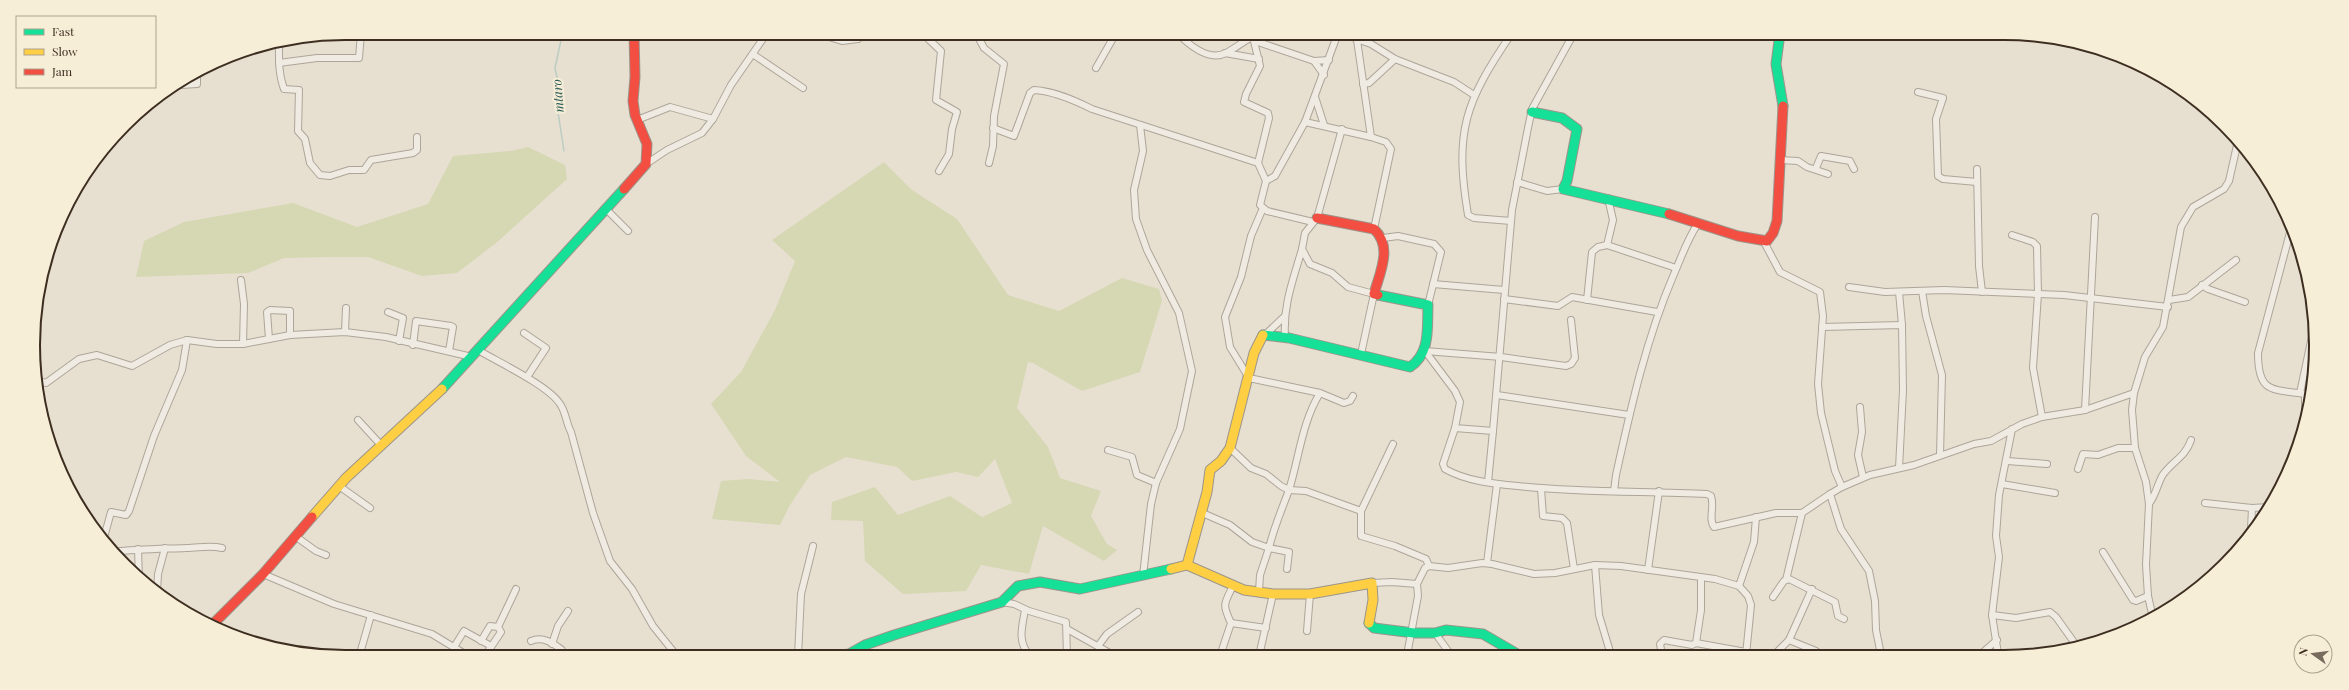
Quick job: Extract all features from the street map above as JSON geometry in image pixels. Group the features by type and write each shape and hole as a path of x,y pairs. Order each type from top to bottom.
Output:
{"street":[{"path":"279,63 317,58 359,58 360,40"},
{"path":"634,40 635,77 633,101 637,120 647,144 646,164"},
{"path":"216,621 263,574 339,486 380,444 424,406 475,354 646,164 667,150 702,134 713,118 731,85 754,55 763,40"},
{"path":"839,40 850,40"},
{"path":"931,40 941,51 936,100 957,112 952,129 949,154 939,171"},
{"path":"980,40 984,48 1004,64 993,128 989,163"},
{"path":"1096,68 1112,40"},
{"path":"1186,40 1199,51 1259,59"},
{"path":"1225,54 1246,40"},
{"path":"1254,40 1260,66 1244,102 1268,113 1269,118 1258,163 1266,181 1260,205 1263,208 1315,220 1374,229 1383,238 1386,247 1360,354"},
{"path":"1261,40 1314,61 1329,60"},
{"path":"1266,181 1275,176 1305,122 1316,98 1336,40"},
{"path":"1357,40 1371,137"},
{"path":"1363,40 1395,58 1454,82 1474,95"},
{"path":"1508,40 1474,95 1461,147 1464,188 1468,215 1474,218 1511,221"},
{"path":"1488,482 1501,357 1504,290 1511,221 1517,182 1532,112 1570,40"},
{"path":"1764,242 1771,237 1776,220 1783,106 1776,64 1779,40"},
{"path":"279,47 279,63 284,89 299,90 298,131 304,139 310,163 320,175 330,176 350,170 364,170 371,160 413,153 417,150 417,137"},
{"path":"754,55 803,88"},
{"path":"1364,84 1368,83 1395,58"},
{"path":"1314,61 1324,74"},
{"path":"186,85 197,84 198,78"},
{"path":"993,128 1014,136 1030,94 1034,90 1074,100 1092,109 1258,163"},
{"path":"1918,92 1943,98 1936,119 1938,176 1943,180 1977,182"},
{"path":"1316,98 1324,125"},
{"path":"637,120 670,107 713,118"},
{"path":"1532,112 1543,112 1568,120 1577,129 1567,181 1563,189"},
{"path":"1305,122 1324,125 1371,137 1386,142 1391,149 1374,229"},
{"path":"1140,125 1143,151 1134,190 1136,219 1147,250 1179,313 1192,372 1180,429 1156,483 1148,521 1143,576"},
{"path":"1285,338 1284,317 1305,233 1315,220 1342,130"},
{"path":"2152,612 2148,596 2146,552 2149,504 2146,482 2134,448 2132,410 2134,393 2146,357 2163,327 2168,307 2173,263 2181,227 2193,207 2224,189 2229,181 2236,148"},
{"path":"1816,168 1821,156 1850,161 1854,169"},
{"path":"1780,160 1798,161 1807,167 1816,168 1828,174"},
{"path":"1977,169 1979,266 1982,292"},
{"path":"1567,181 1574,191"},
{"path":"1517,182 1547,190 1563,189 1608,198 1684,219 1697,225 1764,242 1780,272 1820,292 1823,316 1818,384 1821,413 1835,471 1842,487"},
{"path":"1607,245 1613,220 1608,198"},
{"path":"606,208 628,231"},
{"path":"1263,208 1251,236 1241,277 1225,317 1230,347 1249,378 1320,394 1344,403 1350,401 1353,396"},
{"path":"2085,410 2095,217"},
{"path":"1614,491 1629,415 1658,312 1676,268 1697,225"},
{"path":"2012,235 2033,242 2037,246 2038,294 2033,368 2042,417"},
{"path":"1266,334 1360,354 1410,367 1416,364 1425,351 1428,305 1441,252 1434,244 1398,236 1383,238"},
{"path":"2289,237 2258,353 2258,371 2264,383 2270,388 2305,394"},
{"path":"1587,300 1592,252 1598,247 1607,245 1676,268"},
{"path":"1302,249 1310,264 1332,273 1348,287 1428,305"},
{"path":"2169,300 2188,297 2202,284 2236,260"},
{"path":"242,280 244,304 243,344"},
{"path":"1433,284 1504,290"},
{"path":"2202,284 2208,289 2245,302"},
{"path":"1849,286 1899,292 1922,291 2038,294 2092,298 2168,307"},
{"path":"1922,291 1926,316 1942,375 1940,455"},
{"path":"1899,292 1902,324 1903,390 1899,468"},
{"path":"1504,299 1558,306 1572,297 1658,312"},
{"path":"345,332 346,308"},
{"path":"269,339 267,312 270,310 290,311 290,335"},
{"path":"388,312 416,321 453,327 449,351"},
{"path":"1187,565 1200,512 1207,492 1210,470 1220,461 1230,448 1249,378 1254,353 1260,338 1284,317"},
{"path":"398,341 403,318"},
{"path":"1425,351 1501,357 1566,366 1571,364 1575,358 1571,320"},
{"path":"413,345 416,321"},
{"path":"1822,327 1902,324"},
{"path":"43,382 46,383 79,359 97,355 132,366 170,345 187,340 217,344 243,344 290,335 345,332 362,333 413,345 475,354 527,377 561,405 566,424 571,432 593,513 610,561 636,594 653,626 672,650"},
{"path":"524,333 546,348 527,377"},
{"path":"105,533 111,512 126,515 129,511 154,436 182,370 187,340"},
{"path":"1425,351 1455,391 1460,402 1456,428 1445,455 1443,464 1445,469 1452,473 1497,484 1572,492 1659,491 1707,494 1712,496 1711,524 1714,527 1776,513 1802,513 1830,494 1863,477 1914,465 1974,444 1991,441 2012,429 2042,417 2085,410 2134,393"},
{"path":"1259,592 1260,575 1276,522 1289,490 1304,431 1320,394"},
{"path":"1497,395 1629,415"},
{"path":"1860,407 1862,432 1858,456 1863,477"},
{"path":"358,420 380,444"},
{"path":"1456,428 1493,431"},
{"path":"1998,650 1992,615 1998,570 1996,536 1999,495 2007,461 2012,429"},
{"path":"2149,504 2156,494 2161,478 2187,451 2192,440"},
{"path":"1393,444 1361,511 1361,536 1395,546 1426,559 1429,566"},
{"path":"1230,448 1251,468 1266,474 1278,485 1289,490 1306,491 1361,511"},
{"path":"2078,469 2083,454 2098,455 2118,448 2134,448"},
{"path":"1108,450 1132,457 1137,475 1156,483"},
{"path":"2007,461 2047,464"},
{"path":"1487,564 1497,484"},
{"path":"2002,484 2055,493"},
{"path":"339,486 370,508"},
{"path":"1541,489 1543,516 1562,518 1567,523 1574,569"},
{"path":"1648,570 1659,491"},
{"path":"1830,494 1841,529 1869,571 1875,601 1875,623 1880,650"},
{"path":"2205,503 2252,508 2262,507"},
{"path":"2251,524 2252,508"},
{"path":"1200,512 1230,525 1252,542 1269,548 1289,552 1287,569"},
{"path":"1774,596 1786,580 1802,513"},
{"path":"1739,586 1754,542 1756,517"},
{"path":"295,536 326,555"},
{"path":"121,551 138,549 194,548 209,545 222,548"},
{"path":"798,650 801,594 813,546"},
{"path":"157,586 158,574 165,548"},
{"path":"138,549 139,570"},
{"path":"2103,552 2133,600 2136,601 2148,596"},
{"path":"1408,650 1418,596 1417,584 1420,574 1429,566 1448,568 1487,564 1534,574 1555,573 1594,565 1648,570 1715,579 1739,586 1748,596 1751,605 1746,650"},
{"path":"1002,602 1018,586 1040,582 1080,588 1143,576 1187,565 1233,586 1273,594 1310,594 1359,584 1372,583 1392,582 1417,584"},
{"path":"1594,565 1599,615 1609,650"},
{"path":"263,574 334,604 432,634 459,650"},
{"path":"1696,643 1701,610 1702,578"},
{"path":"1786,580 1812,590 1835,602 1838,616 1844,619"},
{"path":"1372,583 1373,600 1369,624 1374,628 1411,632 1435,633 1446,630 1483,634 1493,638 1511,650"},
{"path":"1223,650 1231,623 1224,609 1233,586"},
{"path":"498,627 516,589"},
{"path":"1779,650 1789,640 1812,590"},
{"path":"1260,650 1273,594"},
{"path":"1307,631 1310,594"},
{"path":"857,650 865,645 894,635 1002,602 1014,604 1025,610 1063,620 1067,629 1067,650"},
{"path":"1025,610 1021,637 1025,650"},
{"path":"552,644 558,626 568,611"},
{"path":"1098,646 1107,634 1138,612"},
{"path":"1992,615 2016,618 2050,612 2056,617 2074,642"},
{"path":"361,650 371,615"},
{"path":"1231,623 1266,628"},
{"path":"481,641 490,626 498,627"},
{"path":"489,650 501,632 498,627"},
{"path":"1067,629 1105,650"},
{"path":"454,647 463,631 491,647"},
{"path":"1435,633 1447,650"},
{"path":"531,641 539,638 562,650"},
{"path":"1661,650 1660,644 1664,640 1692,645 1696,643 1731,650"},
{"path":"1789,640 1814,650"},
{"path":"1986,650 1997,640"}],"green space":[{"path":"528,147 565,165 567,179 496,243 457,273 422,276 368,257 330,257 284,258 248,273 136,277 144,241 184,222 293,203 357,227 428,204 453,156 511,151"},
{"path":"884,162 912,190 957,219 1008,295 1059,311 1122,278 1159,289 1162,301 1140,372 1082,391 1033,363 1028,362 1017,408 1048,447 1060,478 1101,491 1091,516 1107,544 1117,550 1104,561 1043,526 1029,574 981,565 966,591 903,594 865,561 863,521 831,520 832,502 875,487 898,515 950,496 982,517 1012,503 995,459 978,477 956,472 912,481 897,467 846,457 810,475 790,505 780,525 712,519 721,481 748,479 780,482 746,456 711,404 741,372 775,310 795,261 772,240"}],"waterway":[{"name":"mtaro","path":"561,40 555,68 558,82 557,106 564,151"}],"traffic: fast":[{"path":"1779,40 1776,64 1783,106"},
{"path":"1532,112 1562,118 1577,129 1567,181 1563,189 1669,214"},
{"path":"442,389 624,189"},
{"path":"1263,335 1289,338 1410,367 1417,361 1425,347 1428,305 1378,295"},
{"path":"856,650 865,645 894,635 1002,602 1018,586 1040,582 1080,589 1171,569"},
{"path":"1369,623 1374,628 1414,633 1435,633 1446,630 1483,634 1510,650"}],"traffic: slow":[{"path":"1187,565 1207,492 1210,470 1221,461 1230,448 1254,353 1263,335"},
{"path":"312,517 346,478 442,389"},
{"path":"1171,569 1187,565 1244,590 1273,594 1310,594 1372,583 1373,600 1369,623"}],"traffic: jam":[{"path":"624,189 646,164 647,144 635,115 633,101 635,77 634,40"},
{"path":"1669,214 1738,236 1767,241 1773,233 1777,221 1783,106"},
{"path":"1317,218 1374,229 1380,236 1384,252 1382,269 1374,294 1378,295"},
{"path":"216,621 263,574 312,517"}]}
